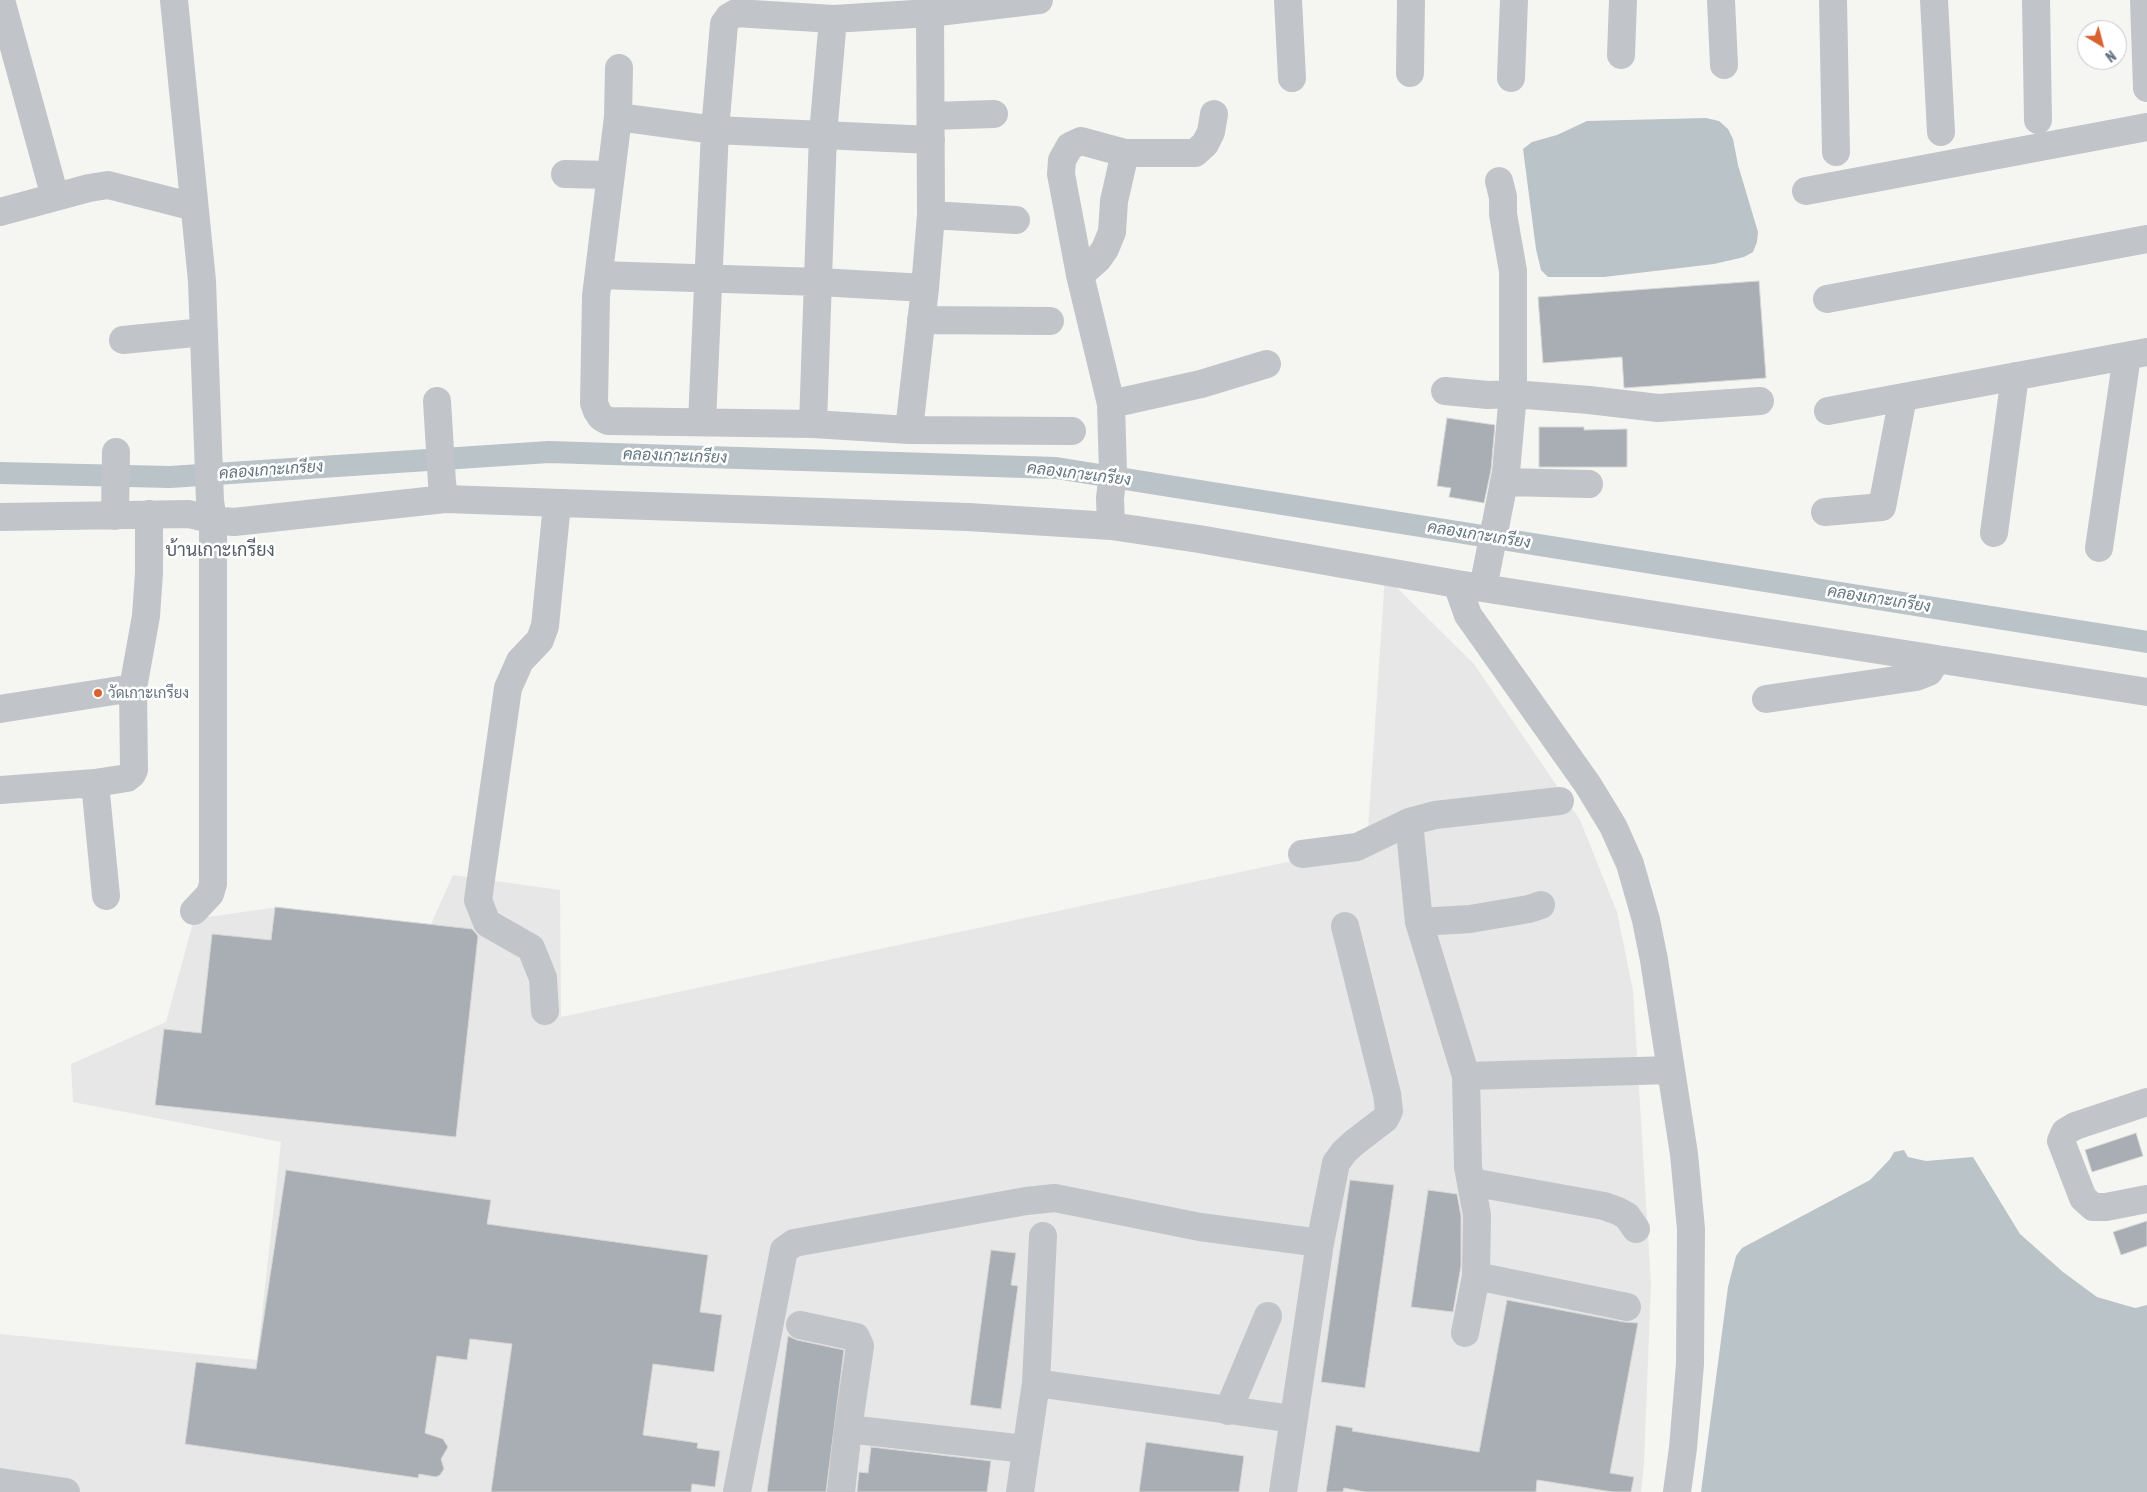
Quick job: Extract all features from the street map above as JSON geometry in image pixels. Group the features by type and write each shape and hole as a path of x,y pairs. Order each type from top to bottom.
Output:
{"street":[{"path":"1,0 55,197"},
{"path":"174,0 202,281 211,510 213,884 210,894 194,911"},
{"path":"702,422 715,130 724,24 729,17 736,13 766,8 832,20 930,14 997,2 1040,0"},
{"path":"1288,0 1292,78"},
{"path":"1410,73 1412,0"},
{"path":"1511,78 1514,0"},
{"path":"1621,55 1623,0"},
{"path":"1721,0 1724,64"},
{"path":"1833,0 1836,152"},
{"path":"1934,0 1941,132"},
{"path":"2036,0 2038,120"},
{"path":"2144,0 2147,88"},
{"path":"908,430 925,288 931,215 930,14"},
{"path":"812,424 819,282 823,134 832,20"},
{"path":"619,68 618,117 599,276 596,334 594,402 596,411 608,421 812,424 908,430 1072,431"},
{"path":"618,117 715,130 823,134 931,128 994,114"},
{"path":"1111,526 1111,404 1080,275 1061,174 1062,160 1070,146 1081,141 1125,153 1195,153 1205,144 1208,138 1214,114"},
{"path":"1806,191 2147,127"},
{"path":"1080,275 1098,260 1112,232 1114,201 1125,153"},
{"path":"565,174 611,175"},
{"path":"1485,579 1504,482 1513,394 1512,270 1503,214 1503,197 1499,181"},
{"path":"0,212 108,185 194,207"},
{"path":"931,215 1016,220"},
{"path":"1827,299 2147,239"},
{"path":"599,276 819,282 925,288"},
{"path":"921,320 1050,321"},
{"path":"123,340 204,332"},
{"path":"1828,410 2137,354 2099,548"},
{"path":"1111,404 1201,384 1267,364"},
{"path":"1994,533 2015,376"},
{"path":"1445,391 1488,395 1513,394 1658,408 1760,401"},
{"path":"1825,512 1882,507 1903,397"},
{"path":"437,401 444,491"},
{"path":"115,507 116,460"},
{"path":"1504,482 1589,484"},
{"path":"0,517 115,507 149,514 190,514 211,510 234,522 444,491 557,504 968,517 1111,526 1199,539 1457,584 1485,579 1937,659 2147,692"},
{"path":"545,1011 543,978 531,948 487,923 478,900 508,688 520,661 540,640 546,626 557,504"},
{"path":"0,790 96,783 127,778 134,770 133,688 146,616 149,573 149,514"},
{"path":"1457,584 1468,615 1588,785 1613,826 1630,864 1654,960 1684,1154 1691,1229 1690,1364 1683,1448 1677,1492"},
{"path":"1766,699 1916,677 1929,672 1937,659"},
{"path":"0,709 133,688"},
{"path":"96,783 106,896"},
{"path":"1302,854 1357,847 1409,822 1435,815 1560,801"},
{"path":"1409,822 1419,922 1466,1076 1468,1167 1477,1215 1476,1276 1465,1333"},
{"path":"1419,922 1470,919 1529,909 1541,905"},
{"path":"1283,1492 1320,1243 1336,1163 1355,1142 1385,1119 1389,1111 1387,1094 1345,926"},
{"path":"1466,1076 1671,1070"},
{"path":"2147,1102 2075,1126 2065,1132 2061,1141 2083,1198 2093,1207 2106,1207 2147,1199"},
{"path":"1471,1182 1604,1206 1627,1216 1636,1229"},
{"path":"737,1492 784,1250 794,1243 1026,1201 1055,1198 1200,1227 1320,1243"},
{"path":"1020,1492 1036,1383 1043,1236"},
{"path":"1476,1276 1627,1307"},
{"path":"1228,1411 1268,1316"},
{"path":"800,1325 856,1337 860,1346 841,1492"},
{"path":"1036,1383 1293,1419"},
{"path":"848,1429 1025,1449"},
{"path":"0,1482 66,1492"}],"shaded area":[{"path":"1706,118 1719,121 1728,129 1733,139 1738,165 1758,232 1753,252 1744,257 1714,264 1604,277 1548,277 1541,270 1536,249 1523,149 1532,142 1557,135 1587,121"},
{"path":"1385,576 1474,664 1580,820 1617,912 1633,991 1651,1284 1644,1464 1641,1492 0,1492 0,1334 257,1360 281,1142 73,1102 71,1064 166,1022 194,919 271,908 431,924 453,875 560,890 561,1017 1367,845"},
{"path":"1904,1150 1908,1157 1926,1161 1973,1157 2020,1234 2063,1272 2097,1297 2135,1308 2147,1305 2147,1492 1701,1492 1728,1287 1736,1256 1742,1248 1870,1180 1890,1159 1894,1152"}],"building":[{"path":"1759,281 1766,378 1624,388 1622,357 1543,363 1538,297"},
{"path":"1447,418 1495,425 1491,470 1484,503 1449,497 1451,488 1437,486"},
{"path":"1539,427 1584,427 1584,430 1627,429 1627,467 1539,467"},
{"path":"275,907 472,929 478,936 456,1137 155,1105 164,1029 201,1033 212,934 271,940"},
{"path":"2136,1133 2143,1156 2092,1172 2085,1150"},
{"path":"286,1170 491,1200 487,1224 708,1255 700,1312 722,1315 714,1372 653,1364 643,1435 698,1443 697,1448 720,1451 715,1487 692,1484 691,1492 491,1492 512,1344 470,1339 467,1360 437,1356 425,1433 443,1439 448,1447 441,1459 444,1469 436,1477 419,1474 418,1478 185,1444 196,1362 256,1369"},
{"path":"1350,1180 1394,1185 1365,1388 1321,1382"},
{"path":"1428,1190 1457,1194 1461,1216 1461,1266 1453,1312 1411,1307"},
{"path":"2147,1221 2147,1246 2121,1255 2113,1232"},
{"path":"991,1250 1016,1253 1011,1285 1018,1286 1001,1409 970,1405"},
{"path":"1507,1300 1638,1323 1610,1473 1634,1477 1631,1492 1613,1492 1537,1480 1536,1492 1365,1492 1344,1488 1343,1492 1326,1492 1336,1425 1353,1428 1352,1431 1479,1452"},
{"path":"788,1336 797,1340 844,1350 826,1492 767,1492"},
{"path":"1146,1442 1244,1456 1239,1492 1139,1492"},
{"path":"871,1447 991,1461 987,1492 857,1492 859,1472 868,1473"}],"waterway":[{"name":"คลองเกาะเกรียง","path":"0,473 170,477 549,452 1056,468 2147,642"}],"place":[{"name":"วัดเกาะเกรียง","path":"98,693"}],"district":[{"name":"บ้านเกาะเกรียง","path":"220,550"}]}
